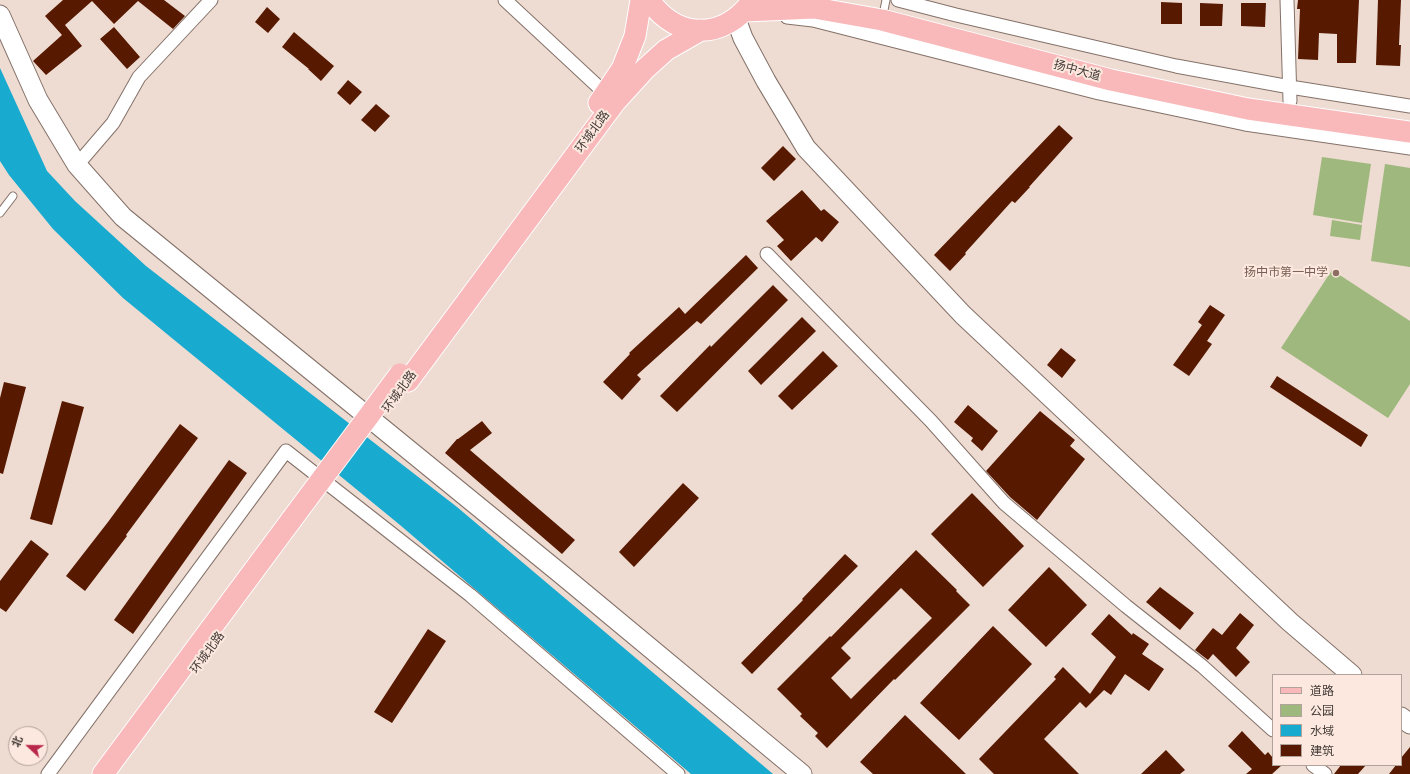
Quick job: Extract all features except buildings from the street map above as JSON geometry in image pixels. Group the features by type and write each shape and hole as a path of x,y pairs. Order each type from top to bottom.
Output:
{"main road":[{"name":"环城北路","path":"404,378 606,94 622,69 635,36 641,0"},
{"path":"649,0 656,10 671,22 688,29 713,29 725,25 745,10"},
{"name":"扬中大道","path":"854,0 889,3 1117,68 1250,95 1290,94 1410,120"},
{"name":"扬中大道","path":"745,10 814,8 882,20 1111,80 1248,109 1410,132"},
{"name":"环城北路","path":"103,774 297,522 404,378 615,102 645,69 666,50 701,30"},
{"name":"环城北路","path":"119,774 297,522"}],"street":[{"path":"77,165 113,124 139,77 211,0"},
{"path":"506,0 606,94"},
{"path":"1287,0 1290,94 1410,106"},
{"path":"1351,674 1278,611 975,326 806,148 766,81 743,38 745,10 813,20 1099,93 1245,124 1410,148"},
{"path":"0,15 38,100 77,165 123,217 561,574 802,774"},
{"path":"768,254 931,421 1004,504 1126,606 1202,666 1272,729"},
{"path":"48,774 286,451 470,595 678,774"},
{"path":"1402,718 1410,724"},
{"path":"1315,766 1325,774"}],"lane":[{"path":"0,213 13,196"}],"green space":[{"path":"1322,157 1371,164 1362,223 1313,215"},
{"path":"1385,164 1410,168 1410,267 1371,261"},
{"path":"1332,220 1362,225 1360,240 1330,236"},
{"path":"1332,270 1410,321 1410,384 1388,418 1281,348"}],"water":[{"path":"0,68 47,171 75,201 146,266 457,507 773,774 691,774 400,525 123,298 53,229 9,175 0,161"}],"place":[{"name":"扬中市第一中学","path":"1336,273"}]}
